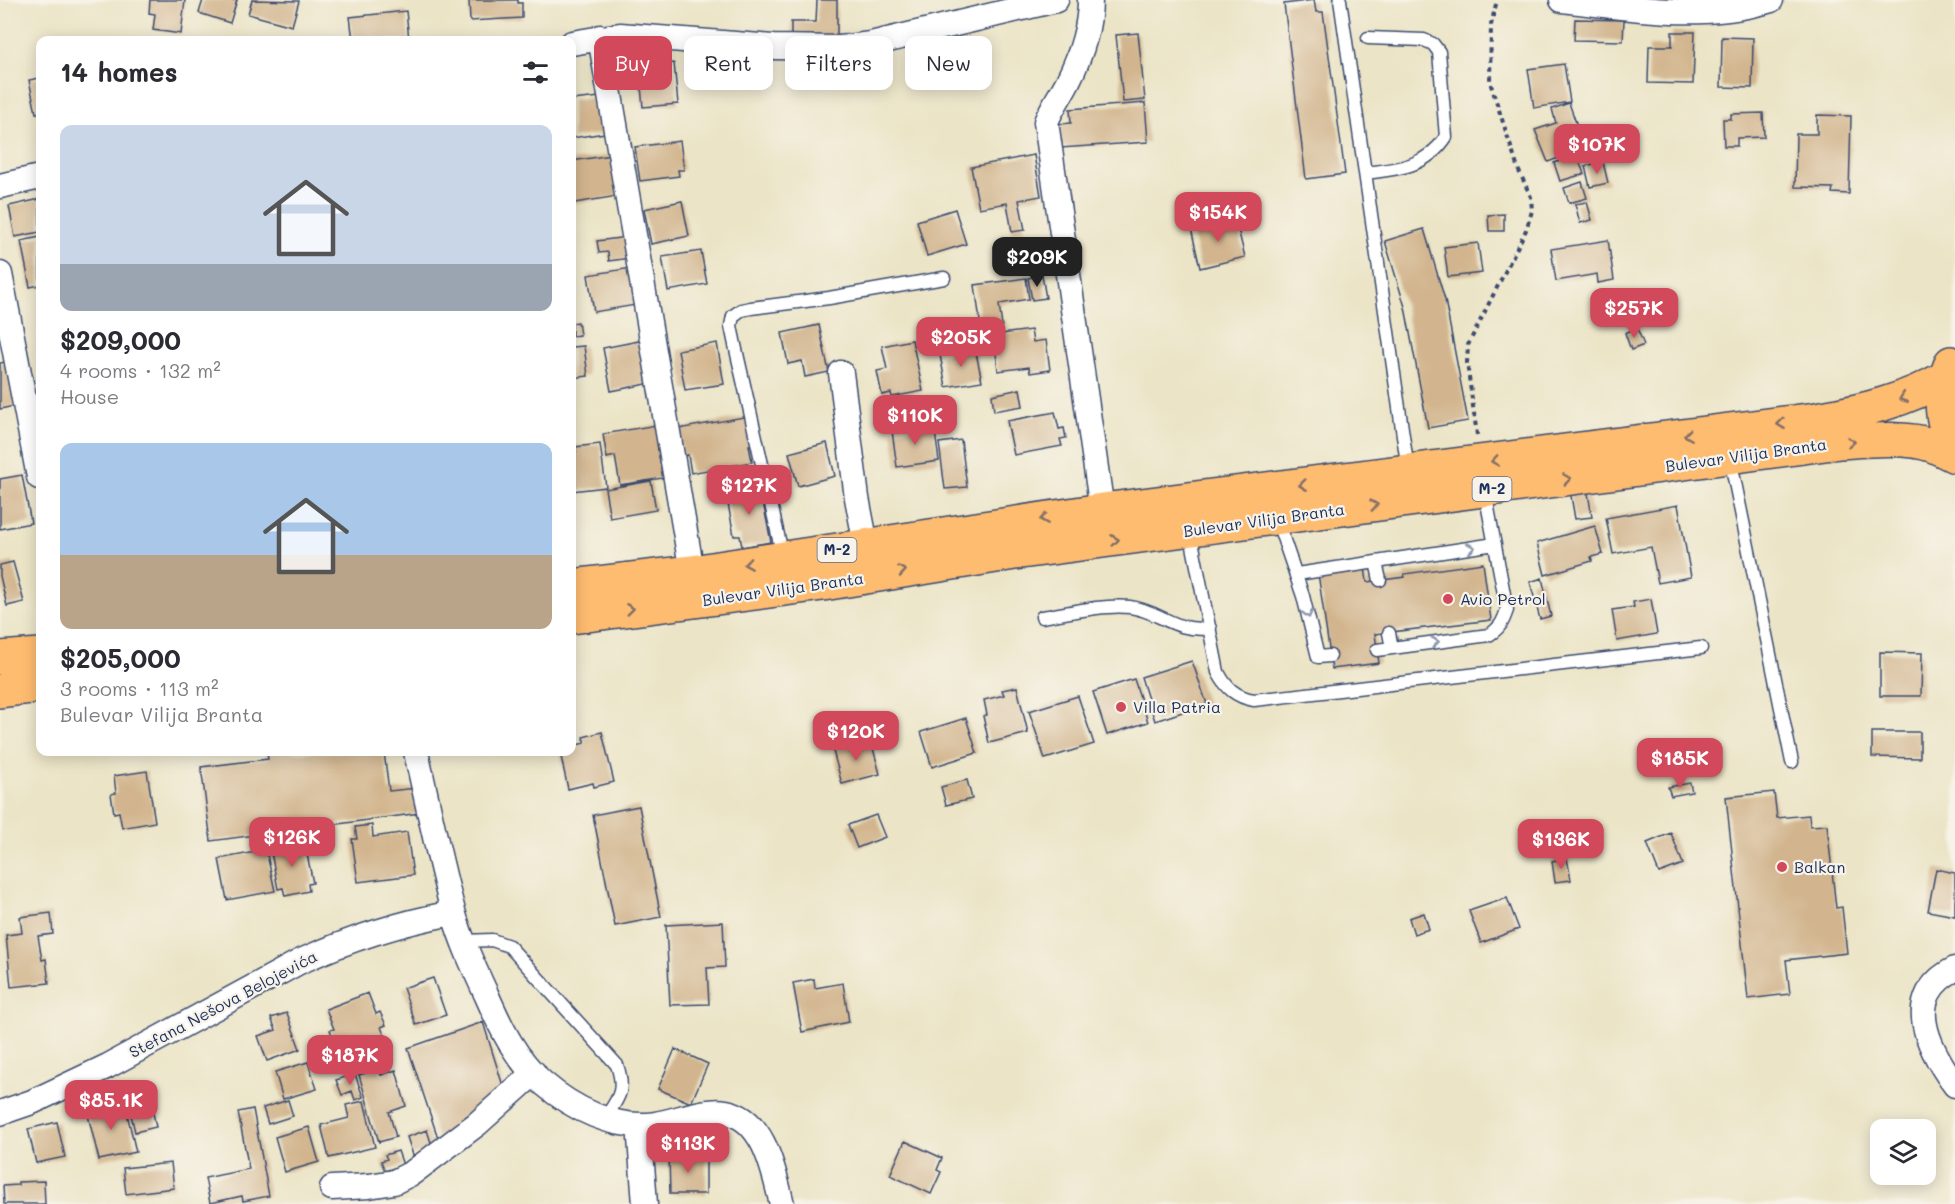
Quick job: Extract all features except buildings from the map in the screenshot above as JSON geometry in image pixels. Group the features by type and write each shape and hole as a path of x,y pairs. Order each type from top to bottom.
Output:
{"main road":[{"name":"Bulevar Vilija Branta","path":"576,616 823,584 1021,552 1277,519 1483,476 1858,412 1923,390 1950,367"},
{"name":"M-2","path":"1950,367 1942,410 1947,432 1955,448"},
{"name":"Bulevar Vilija Branta","path":"576,586 692,572 1102,510 1408,471 1483,476 1729,457 1868,440 1893,440 1932,445 1955,456"},
{"path":"0,658 36,655"},
{"path":"0,691 36,686"}],"street":[{"path":"1090,0 1090,18 1083,46 1046,123 1102,510"},
{"path":"1562,0 1674,12 1722,10 1771,0"},
{"path":"672,39 773,47 840,48 871,44 978,9 1050,1"},
{"path":"610,36 633,36"},
{"path":"576,42 594,38"},
{"path":"609,90 692,572"},
{"path":"0,186 36,178"},
{"path":"0,274 36,461"},
{"path":"841,373 857,498 866,545"},
{"path":"417,756 453,913 463,941 513,1050 534,1073 566,1100 604,1120 639,1125 714,1112 727,1112 738,1117 757,1133 766,1148 782,1204"},
{"name":"Stefana Nešova Belojevića","path":"0,1113 32,1102 87,1076 299,962 330,948 382,929 453,913"},
{"path":"1955,969 1941,976 1930,988 1924,1000 1923,1013 1925,1027 1937,1057 1955,1085"},
{"path":"332,1188 394,1182 412,1173 477,1124 534,1073"},
{"path":"639,1125 645,1204"}],"lane":[{"path":"1340,0 1408,471"},
{"path":"1365,172 1405,168 1428,156 1446,137 1439,52 1433,44 1424,40 1368,38"},
{"path":"783,558 731,326 733,316 741,310 750,308 829,298 944,278"},
{"path":"1729,457 1792,762"},
{"path":"1377,650 1489,635 1504,622 1507,610 1483,476"},
{"path":"1277,519 1297,574 1318,657 1330,656"},
{"path":"1190,530 1218,672 1223,681 1237,694 1254,700 1701,648"},
{"path":"1297,574 1495,544"},
{"path":"1376,562 1380,580"},
{"path":"1042,616 1121,606 1142,609 1181,627 1210,628"},
{"path":"1389,633 1392,648"},
{"path":"463,941 492,940 509,946 617,1065 622,1079 620,1096 604,1120"}],"path":[{"path":"1483,476 1467,363 1468,345 1526,230 1532,211 1531,197 1518,169 1490,82 1491,25 1497,0"}],"place":[{"name":"Avio Petrol","path":"1448,599"},
{"name":"Villa Patria","path":"1121,707"},
{"name":"Balkan","path":"1782,867"}]}
